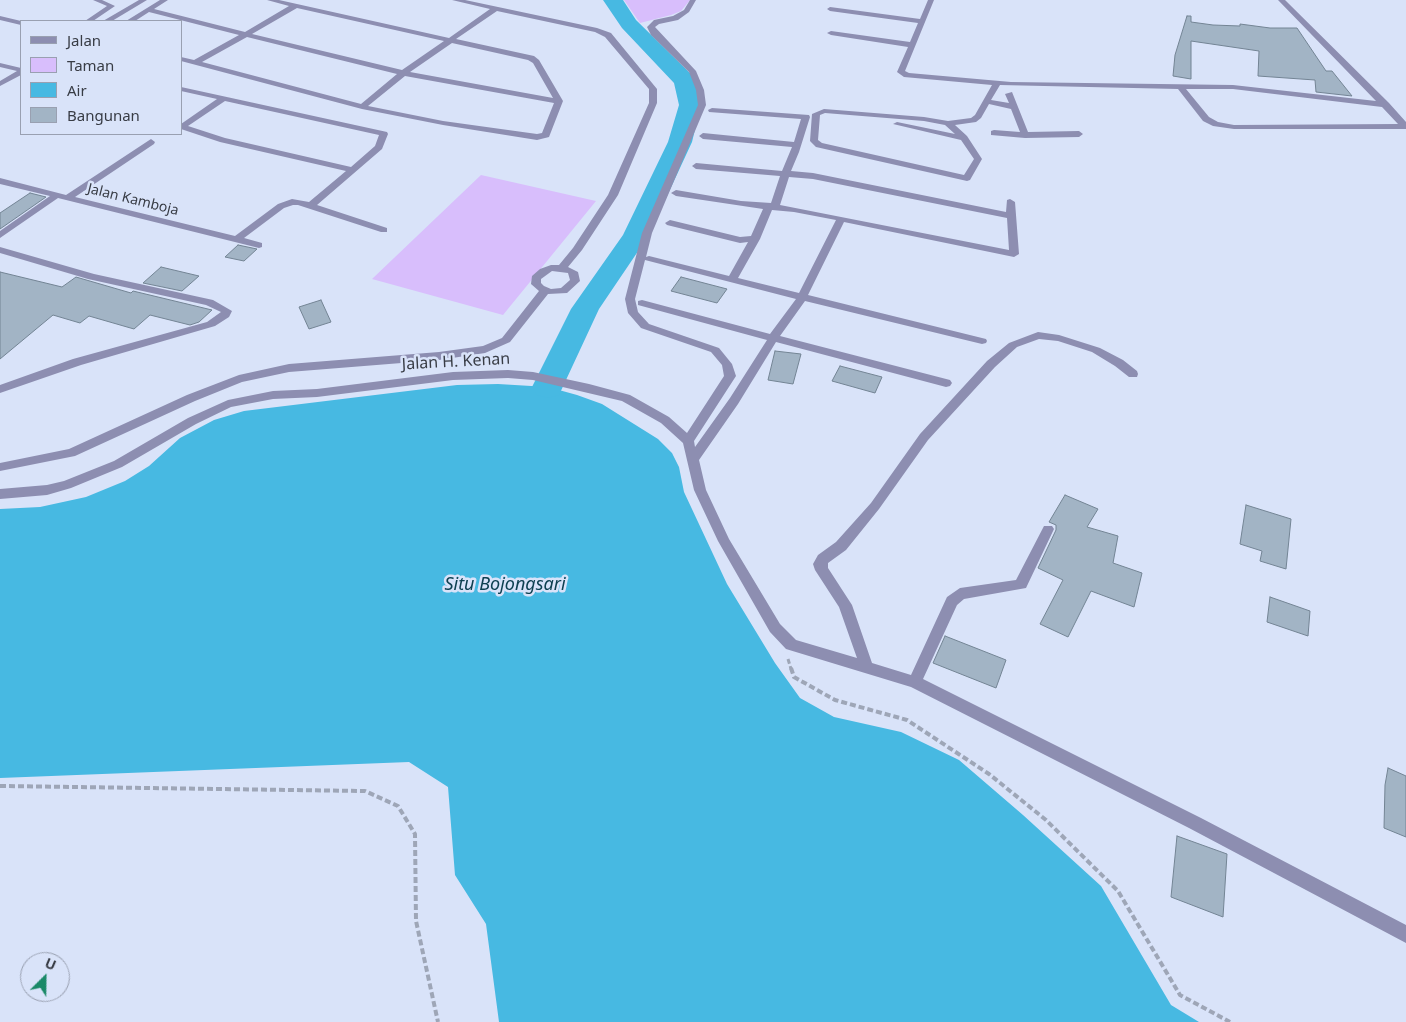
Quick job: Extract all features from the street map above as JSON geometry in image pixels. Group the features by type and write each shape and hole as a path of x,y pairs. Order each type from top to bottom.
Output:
{"street":[{"path":"90,20 112,6 96,0"},
{"path":"109,20 144,0"},
{"path":"132,20 165,0"},
{"path":"270,0 531,58 536,62 560,101"},
{"path":"455,0 597,30 608,35 653,89 653,103 613,195 577,250 562,268"},
{"path":"693,0 687,11 675,18 657,22 651,26 654,33 692,71 700,90 702,105 648,233 630,299 633,313 645,326 715,350 727,364 730,376 688,441 700,490 724,541 775,628 791,645 915,682 1195,823 1406,934"},
{"path":"931,0 901,72 907,75 997,84 1241,88 1386,105"},
{"path":"1281,0 1336,58 1406,126"},
{"path":"195,63 295,6"},
{"path":"362,107 403,73 495,9"},
{"path":"830,9 922,21"},
{"path":"148,10 403,73 560,101"},
{"path":"0,18 20,23"},
{"path":"831,33 912,45"},
{"path":"182,59 362,107 443,123 537,137 546,135 560,101"},
{"path":"0,65 20,71"},
{"path":"0,84 20,72"},
{"path":"953,123 978,159 968,176 964,178 815,144 816,114 818,112 924,119 953,123 973,120 978,116 997,84"},
{"path":"1181,87 1206,119 1216,124 1234,127 1406,126"},
{"path":"182,89 384,134 379,147 310,206"},
{"path":"1009,94 1025,135"},
{"path":"224,98 182,127 223,140 352,170"},
{"path":"987,101 1014,107"},
{"path":"712,110 806,117 797,145 772,206 756,239 732,280"},
{"path":"858,115 964,138"},
{"path":"994,133 1025,135 1079,134"},
{"path":"703,136 797,145"},
{"path":"68,198 151,142"},
{"path":"696,166 813,176 1011,216"},
{"name":"Jalan Kamboja","path":"0,181 259,245"},
{"path":"676,193 741,204 772,206 1014,254 1010,202"},
{"path":"0,235 57,196"},
{"path":"236,240 288,203 299,202 384,230"},
{"path":"693,459 734,402 773,338 802,297 841,219"},
{"path":"670,223 740,240 756,239"},
{"path":"0,250 92,277 209,302 227,311 225,315 211,324 77,362 0,389"},
{"path":"649,259 982,341"},
{"path":"562,268 574,274 576,278 572,285 563,291 545,290 536,284 537,276 547,269 562,268"},
{"path":"0,467 71,453 191,398 239,379 289,368 439,356 484,349 506,340 545,290"},
{"path":"642,303 946,383"},
{"path":"867,668 845,605 820,564 823,559 841,546 875,506 924,437 943,416 991,364 1013,345 1038,334 1059,338 1096,350 1113,358 1133,374"},
{"name":"Jalan H. Kenan","path":"0,494 47,490 90,476 118,464 192,421 228,404 273,395 317,393 453,376 508,374 533,376 590,388 626,398 665,420 688,441"},
{"path":"915,682 952,601 960,594 1021,584 1048,530"}],"path":[{"path":"791,645 788,659 794,677 835,700 907,720 989,774 1046,820 1118,891 1180,995 1230,1022"},
{"path":"0,786 365,791 398,806 414,834 416,921 438,1022"}],"green space":[{"path":"624,0 690,0 681,11 640,23"},
{"path":"481,175 596,201 503,315 372,279"}],"water":[{"name":"Situ Bojongsari","path":"498,384 548,387 577,395 602,404 658,439 672,453 679,467 684,492 727,584 775,663 800,698 834,717 901,732 959,760 1101,886 1171,1005 1199,1022 499,1022 486,924 455,875 448,787 409,762 0,778 0,509 40,507 86,497 125,481 149,466 180,438 214,420 244,411 457,385"}],"building":[{"path":"1187,16 1191,16 1191,22 1213,25 1240,26 1240,24 1270,28 1297,28 1326,71 1332,71 1352,96 1316,92 1315,80 1258,76 1259,51 1191,41 1191,79 1173,76 1175,55"},
{"path":"30,193 46,197 0,229 0,213"},
{"path":"238,245 257,249 244,261 225,257"},
{"path":"161,267 199,276 182,291 143,283"},
{"path":"0,272 62,287 76,277 131,293 133,291 212,310 199,322 190,325 150,315 134,329 89,316 80,323 53,315 0,359"},
{"path":"681,277 727,289 717,303 671,291"},
{"path":"321,300 331,322 309,329 299,307"},
{"path":"775,351 801,354 793,384 768,380"},
{"path":"840,366 882,377 875,393 832,381"},
{"path":"1065,495 1098,509 1087,527 1118,536 1113,563 1142,573 1134,607 1091,591 1068,637 1040,624 1063,580 1038,568 1056,530 1056,525 1049,522"},
{"path":"1246,505 1291,519 1286,569 1260,561 1262,551 1240,544"},
{"path":"1270,597 1310,611 1308,636 1267,622"},
{"path":"945,636 1006,660 996,688 933,663"},
{"path":"1388,768 1406,776 1406,837 1384,828 1385,785"},
{"path":"1177,836 1227,854 1223,917 1171,897"}],"waterway":[{"path":"548,387 585,309 636,235 680,142 690,105 685,81 629,24 613,0"}]}
